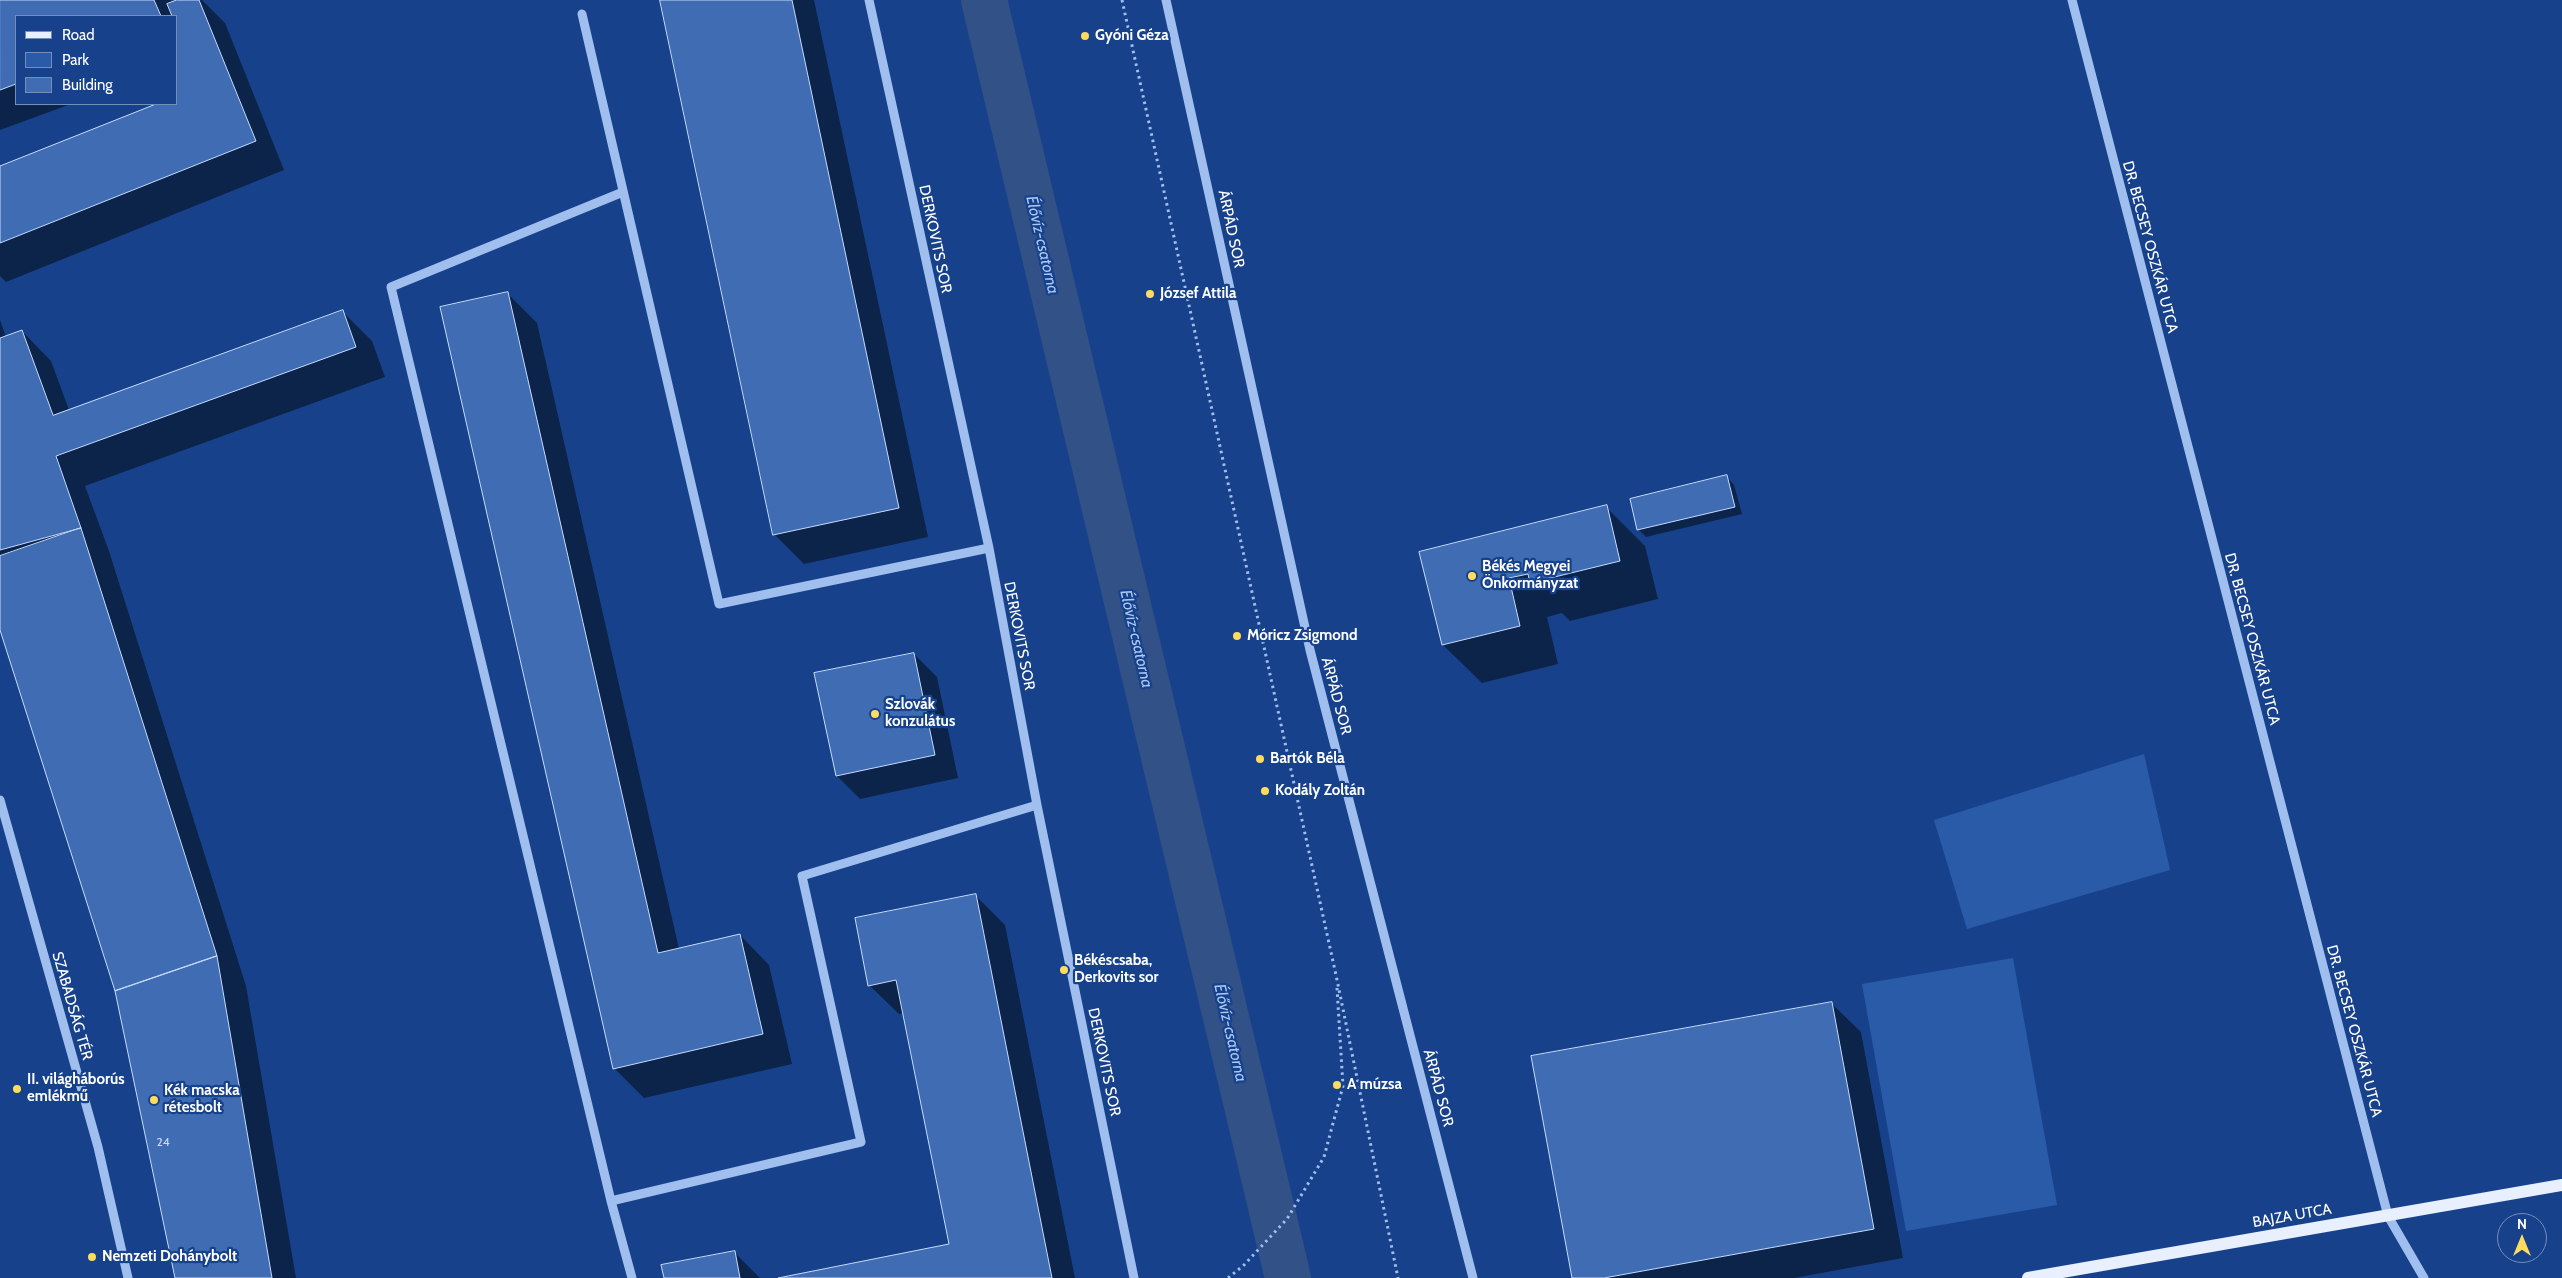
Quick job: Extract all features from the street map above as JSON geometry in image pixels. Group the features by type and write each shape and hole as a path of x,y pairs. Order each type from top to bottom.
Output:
{"main road":[{"name":"BAJZA UTCA","path":"2028,1278 2562,1185"}],"street":[{"name":"DERKOVITS SOR","path":"869,0 989,548 1037,805 1134,1278"},
{"name":"ÁRPÁD SOR","path":"1166,0 1310,650 1473,1278"},
{"name":"DR. BECSEY OSZKÁR UTCA","path":"2072,0 2388,1216 2424,1278"},
{"path":"582,14 719,604 989,548"},
{"path":"624,192 391,287 611,1201 632,1278"},
{"name":"SZABADSÁG TÉR","path":"0,800 98,1147 128,1278"},
{"path":"611,1201 861,1142 802,876 1037,805"}],"path":[{"path":"1122,0 1336,975 1398,1278"},
{"path":"1228,1278 1244,1266 1287,1219 1324,1157 1343,1086 1336,975"}],"green space":[{"path":"2144,754 2170,870 1967,929 1934,820"},
{"path":"2013,958 2057,1205 1906,1231 1862,984"}],"building":[{"path":"0,0 154,0 161,15 15,15 15,84 0,90"},
{"path":"177,0 199,0 256,141 0,243 0,166 153,105 178,105 178,15 172,15 167,4"},
{"path":"660,0 792,0 899,508 773,535"},
{"path":"508,292 658,953 740,934 763,1034 613,1069 440,307"},
{"path":"343,310 356,347 56,456 81,528 0,550 0,338 22,330 53,415"},
{"path":"1727,475 1735,507 1637,530 1630,499"},
{"name":"Békés Megyei Önkormányzat","path":"1607,505 1620,561 1530,583 1528,574 1509,578 1520,626 1442,645 1419,552"},
{"path":"81,528 217,956 115,991 0,630 0,556"},
{"name":"Szlovák konzulátus","path":"914,653 935,755 836,776 814,673"},
{"path":"976,894 1052,1278 778,1278 949,1244 896,980 868,986 855,918"},
{"path":"217,956 272,1278 175,1278 115,991"},
{"path":"1832,1002 1874,1229 1604,1278 1572,1278 1531,1056"},
{"path":"735,1251 740,1278 664,1278 661,1265"}],"waterway":[{"name":"Élővíz-csatorna","path":"984,0 1288,1278"}],"place":[{"name":"Gyóni Géza","path":"1085,36"},
{"name":"József Attila","path":"1150,294"},
{"name":"Békés Megyei Önkormányzat","path":"1472,576"},
{"name":"Móricz Zsigmond","path":"1237,636"},
{"name":"Szlovák konzulátus","path":"875,714"},
{"name":"Bartók Béla","path":"1260,759"},
{"name":"Kodály Zoltán","path":"1265,791"},
{"name":"Békéscsaba, Derkovits sor","path":"1064,970"},
{"name":"A múzsa","path":"1337,1085"},
{"name":"II. világháborús emlékmű","path":"17,1089"},
{"name":"Kék macska rétesbolt","path":"154,1100"},
{"name":"Nemzeti Dohánybolt","path":"92,1257"}]}
